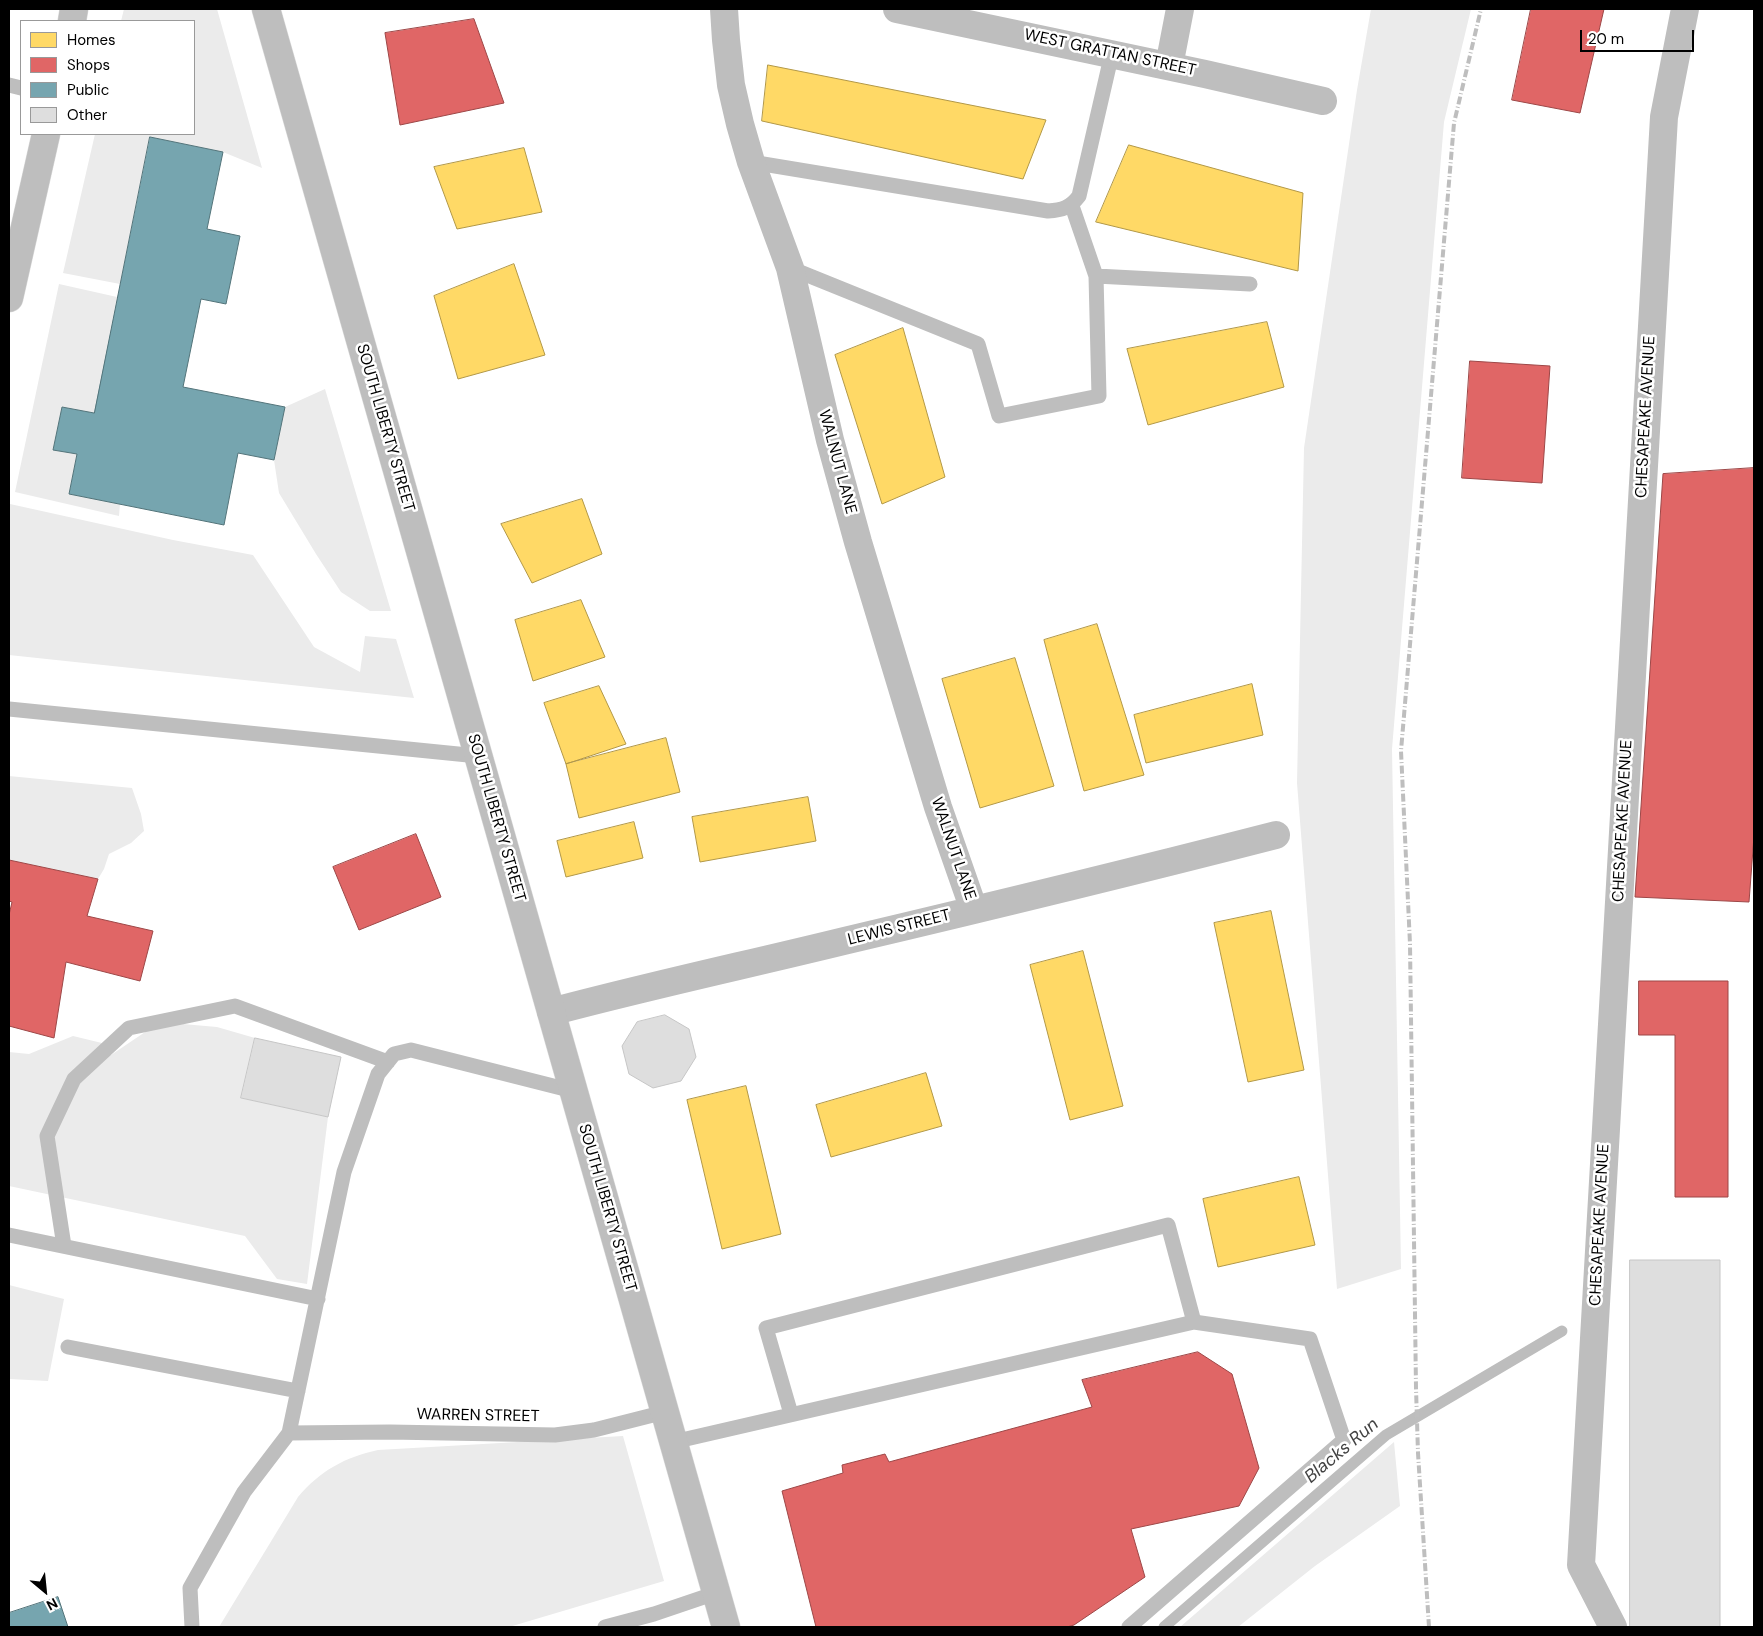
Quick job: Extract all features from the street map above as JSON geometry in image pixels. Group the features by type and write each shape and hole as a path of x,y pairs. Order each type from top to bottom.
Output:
{"street":[{"name":"SOUTH LIBERTY STREET","path":"266,9 726,1627"},
{"name":"WALNUT LANE","path":"724,9 731,85 740,124 751,162 790,268 830,440 858,542 938,807 974,910"},
{"name":"WEST GRATTAN STREET","path":"897,9 1169,66 1323,101"},
{"path":"1169,66 1180,9"},
{"name":"CHESAPEAKE AVENUE","path":"1613,1627 1581,1566 1664,117 1685,9"},
{"path":"9,298 46,135"},
{"name":"LEWIS STREET","path":"551,1012 644,987 974,910 1276,835"}],"lane":[{"path":"751,162 1048,211 1062,210 1072,206 1079,196 1112,54"},
{"path":"790,268 978,344 999,416 1099,396 1096,276 1072,206"},
{"path":"1096,276 1250,284"},
{"path":"9,709 478,756"},
{"path":"64,1246 47,1136 74,1079 129,1028 234,1006 388,1062"},
{"path":"192,1627 190,1588 244,1492 289,1433 344,1172 378,1074 394,1054 411,1050 574,1091"},
{"path":"791,1414 766,1328 1168,1225 1194,1322"},
{"path":"9,1235 318,1299"},
{"path":"673,1442 1194,1322 1310,1339 1344,1440 1129,1627"},
{"path":"68,1347 298,1391"},
{"name":"WARREN STREET","path":"289,1433 390,1432 555,1435 594,1430 664,1412"},
{"path":"605,1627 653,1621 716,1593"}],"shaded area":[{"path":"124,9 217,9 262,168 223,152 150,137 120,284 63,273 95,135 195,135 195,20 121,20"},
{"path":"1371,9 1471,9 1444,122 1392,749 1401,1269 1337,1289 1297,783 1304,448 1357,90"},
{"path":"59,284 117,297 94,413 62,407 53,450 77,454 69,494 120,504 119,516 15,492"},
{"path":"325,389 391,611 370,611 341,592 279,493 274,460 285,407"},
{"path":"10,504 173,540 253,555 314,647 360,672 365,636 396,639 414,698 9,655"},
{"path":"9,776 132,788 141,814 144,831 131,843 109,854 98,879 9,860"},
{"path":"160,1022 217,1027 255,1038 241,1098 328,1117 307,1284 277,1279 245,1236 9,1186 9,1052 29,1054 73,1036 106,1044 111,1055"},
{"path":"9,1285 64,1299 48,1381 9,1379"},
{"path":"623,1436 664,1581 509,1627 219,1627 298,1497 315,1480 344,1461 378,1450"},
{"path":"1394,1442 1400,1506 1315,1566 1238,1627 1180,1627"}],"building: Homes":[{"path":"768,65 1046,120 1023,179 762,121"},
{"path":"1129,145 1303,193 1298,271 1096,222"},
{"path":"524,148 542,212 457,229 434,167"},
{"path":"514,264 545,355 458,379 434,296"},
{"path":"1267,322 1284,387 1148,425 1127,349"},
{"path":"903,328 945,477 882,504 835,355"},
{"path":"582,499 602,554 532,583 501,524"},
{"path":"581,600 605,657 533,681 515,620"},
{"path":"1097,624 1144,775 1084,791 1044,640"},
{"path":"1015,658 1054,786 980,808 942,679"},
{"path":"1252,684 1263,735 1146,763 1134,715"},
{"path":"599,686 626,744 566,764 544,703"},
{"path":"666,738 680,792 579,818 566,764"},
{"path":"808,797 816,841 700,862 692,817"},
{"path":"634,822 643,858 566,877 557,841"},
{"path":"1271,911 1304,1070 1248,1082 1214,923"},
{"path":"1083,951 1123,1106 1070,1120 1030,965"},
{"path":"926,1073 942,1126 831,1157 816,1105"},
{"path":"746,1086 781,1234 722,1249 687,1100"},
{"path":"1299,1177 1315,1245 1218,1267 1203,1199"}],"building: Shops":[{"path":"1531,9 1604,9 1580,113 1512,100"},
{"path":"474,19 504,103 400,125 385,33"},
{"path":"1470,361 1550,366 1542,483 1462,478"},
{"path":"1754,468 1754,836 1749,902 1635,897 1663,474"},
{"path":"416,834 441,897 359,930 333,867"},
{"path":"9,860 98,879 87,916 153,931 140,981 66,962 54,1038 9,1026 9,915 12,902 9,901"},
{"path":"1639,981 1728,981 1728,1197 1675,1197 1675,1035 1639,1035"},
{"path":"1198,1352 1232,1374 1259,1468 1239,1506 1131,1529 1145,1577 1074,1625 1067,1627 816,1627 782,1491 843,1473 842,1465 885,1454 889,1462 1092,1407 1082,1380"}],"building: Public":[{"path":"150,137 223,152 207,229 240,236 226,304 201,299 183,387 285,407 274,460 238,453 224,525 69,494 77,454 53,450 62,407 94,413"},
{"path":"58,1597 68,1627 9,1627 9,1613"}],"building: Other":[{"path":"665,1015 689,1029 696,1057 681,1081 653,1088 629,1074 622,1046 637,1022"},
{"path":"255,1038 341,1057 328,1117 241,1098"},
{"path":"1630,1260 1720,1260 1720,1627 1630,1627"}],"waterway":[{"name":"Blacks Run","path":"1164,1627 1386,1435 1562,1331"}],"railway":[{"path":"1429,1627 1418,1453 1410,944 1401,751 1454,123 1481,9"}]}
